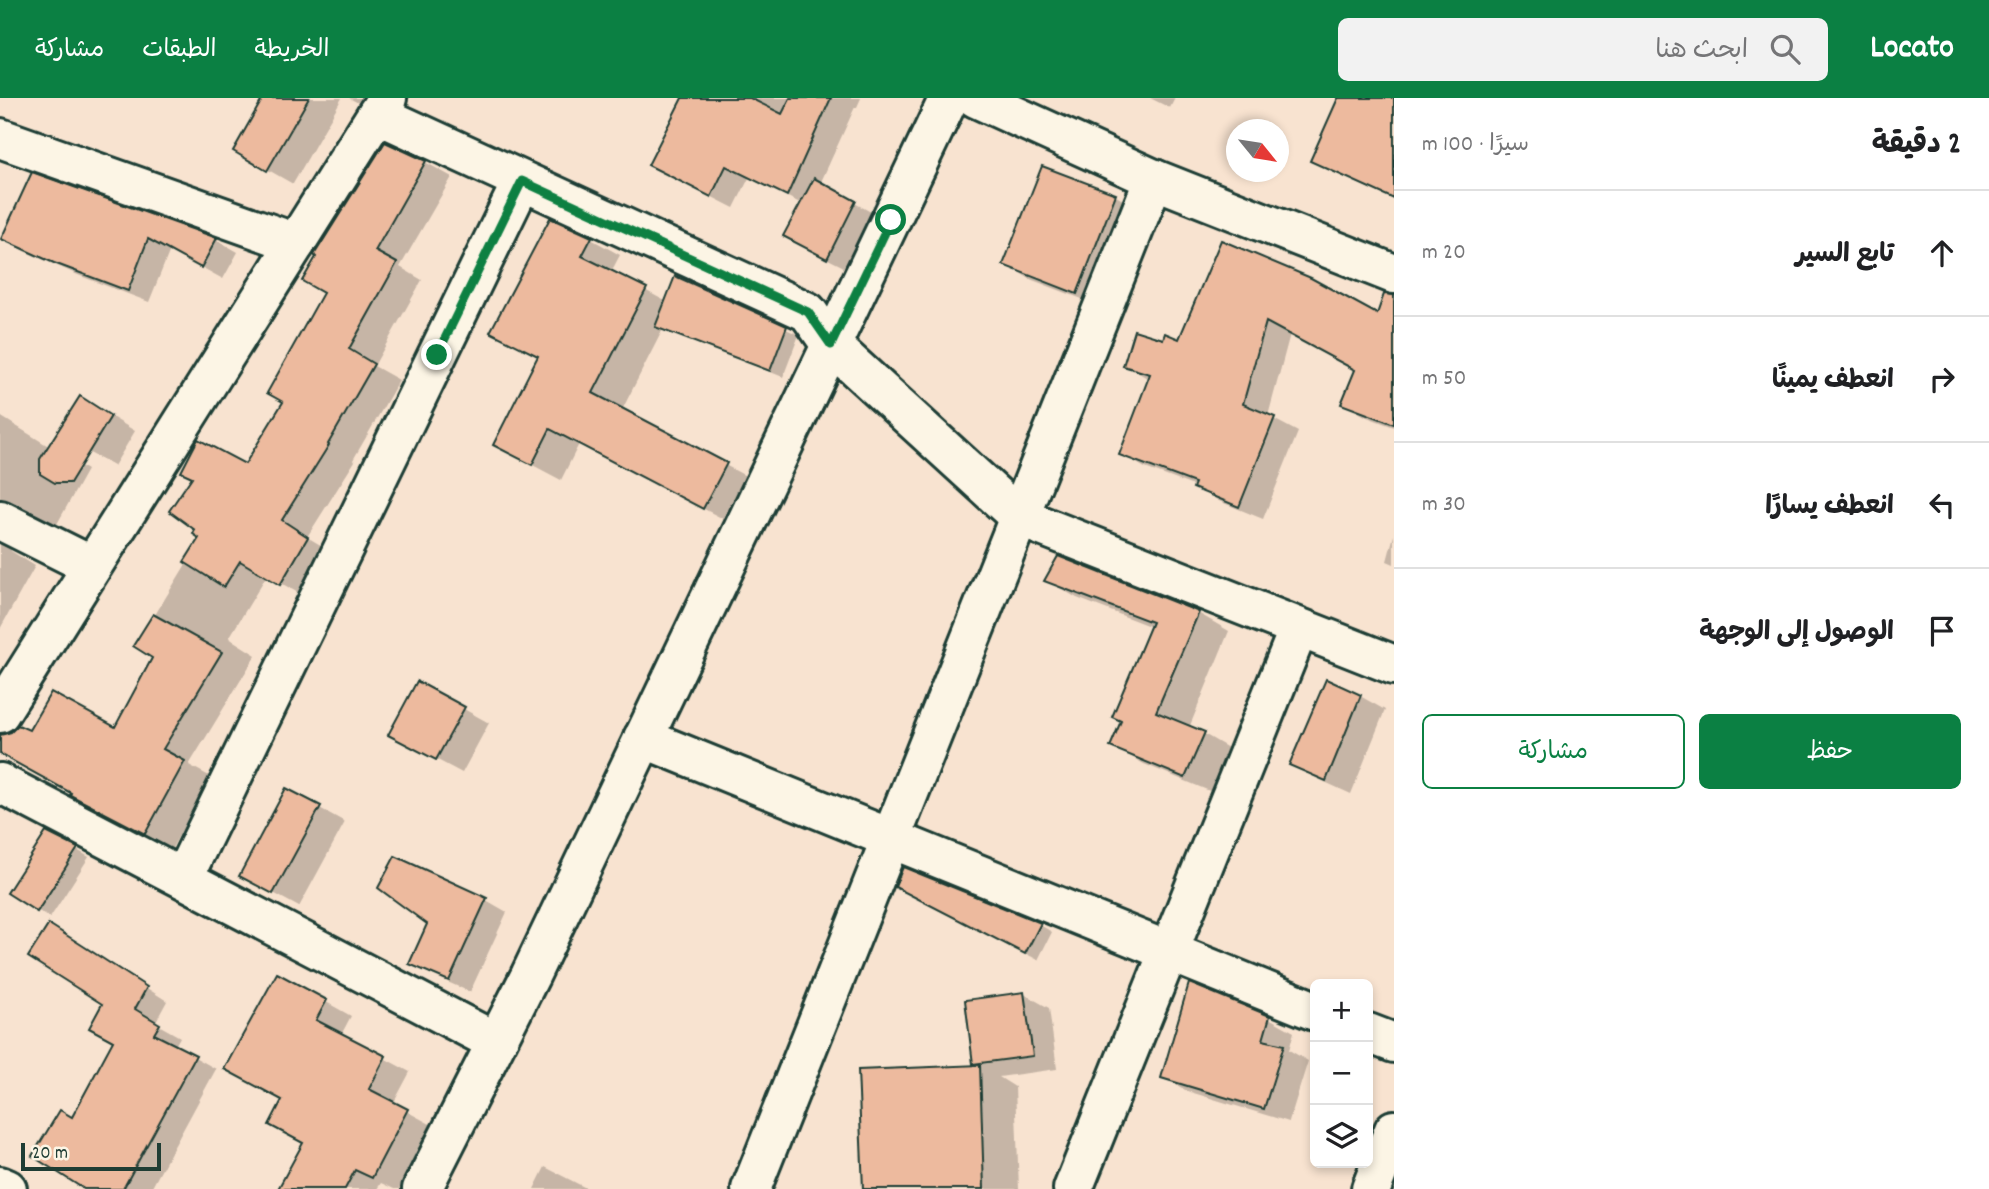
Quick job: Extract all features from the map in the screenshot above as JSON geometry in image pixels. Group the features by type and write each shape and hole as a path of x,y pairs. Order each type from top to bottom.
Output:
{"street":[{"path":"422,1189 530,976 948,98"},
{"path":"976,98 1154,179 1394,274"},
{"path":"0,713 382,106 522,181 808,312 831,345 1019,517 1394,665"},
{"path":"0,138 296,243"},
{"path":"751,1189 1154,179"},
{"path":"183,878 522,181"},
{"path":"0,520 92,566"},
{"path":"1073,1189 1299,628"},
{"path":"643,737 1310,1009"},
{"path":"0,783 496,1042"},
{"path":"1373,1035 1394,1044"},
{"path":"1371,1189 1394,1130"},
{"path":"0,1186 7,1189"}],"building":[{"path":"263,98 309,98 267,171 233,151"},
{"path":"682,98 750,98 782,114 790,98 831,98 787,196 726,166 711,197 648,165"},
{"path":"1338,98 1394,98 1394,199 1310,161"},
{"path":"385,142 426,161 375,251 397,263 349,349 374,364 329,445 282,520 308,537 280,585 240,561 224,587 184,562 199,538 193,534 195,530 169,511 192,477 181,472 198,439 245,464 283,402 267,393 323,293 302,281 316,257 314,255"},
{"path":"1042,166 1116,194 1077,294 1003,265"},
{"path":"32,172 217,238 201,268 148,239 128,291 54,263 1,239"},
{"path":"814,178 856,201 827,259 783,236"},
{"path":"550,218 592,237 582,256 647,288 593,393 727,463 703,509 550,429 532,465 493,445 538,356 490,332"},
{"path":"1221,240 1311,278 1377,314 1384,294 1394,295 1394,424 1341,404 1355,370 1266,322 1243,404 1275,417 1239,507 1193,488 1195,483 1119,455 1150,374 1123,366 1134,330 1163,339 1165,333 1179,339"},
{"path":"675,276 787,326 770,371 655,327"},
{"path":"80,396 111,416 70,483 55,483 40,474 40,459"},
{"path":"1058,556 1199,612 1156,712 1205,732 1185,778 1110,747 1121,721 1112,717 1152,622 1044,581"},
{"path":"153,614 222,652 163,749 185,761 145,834 0,754 0,735 11,732 18,725 29,730 51,692 115,727 152,658 133,646"},
{"path":"1326,679 1361,695 1326,781 1289,765"},
{"path":"417,681 465,707 436,760 388,735"},
{"path":"286,788 321,806 273,894 239,876"},
{"path":"46,832 78,848 37,912 7,893"},
{"path":"395,856 487,898 449,981 409,964 427,924 378,888"},
{"path":"903,867 1041,923 1025,954 895,887"},
{"path":"49,924 147,987 135,1009 160,1024 154,1034 196,1055 123,1189 84,1189 32,1156 60,1110 72,1117 113,1041 89,1028 102,1004 28,957"},
{"path":"277,973 327,1000 316,1020 386,1056 369,1089 408,1109 372,1178 355,1170 345,1189 278,1189 303,1143 269,1125 282,1100 224,1069"},
{"path":"1189,983 1270,1016 1263,1040 1284,1045 1264,1109 1161,1078"},
{"path":"1024,992 1033,1056 973,1064 965,1000"},
{"path":"980,1065 984,1189 863,1189 858,1070"}],"route":[{"path":"437,355 522,181 808,312 831,345 891,220"}]}
